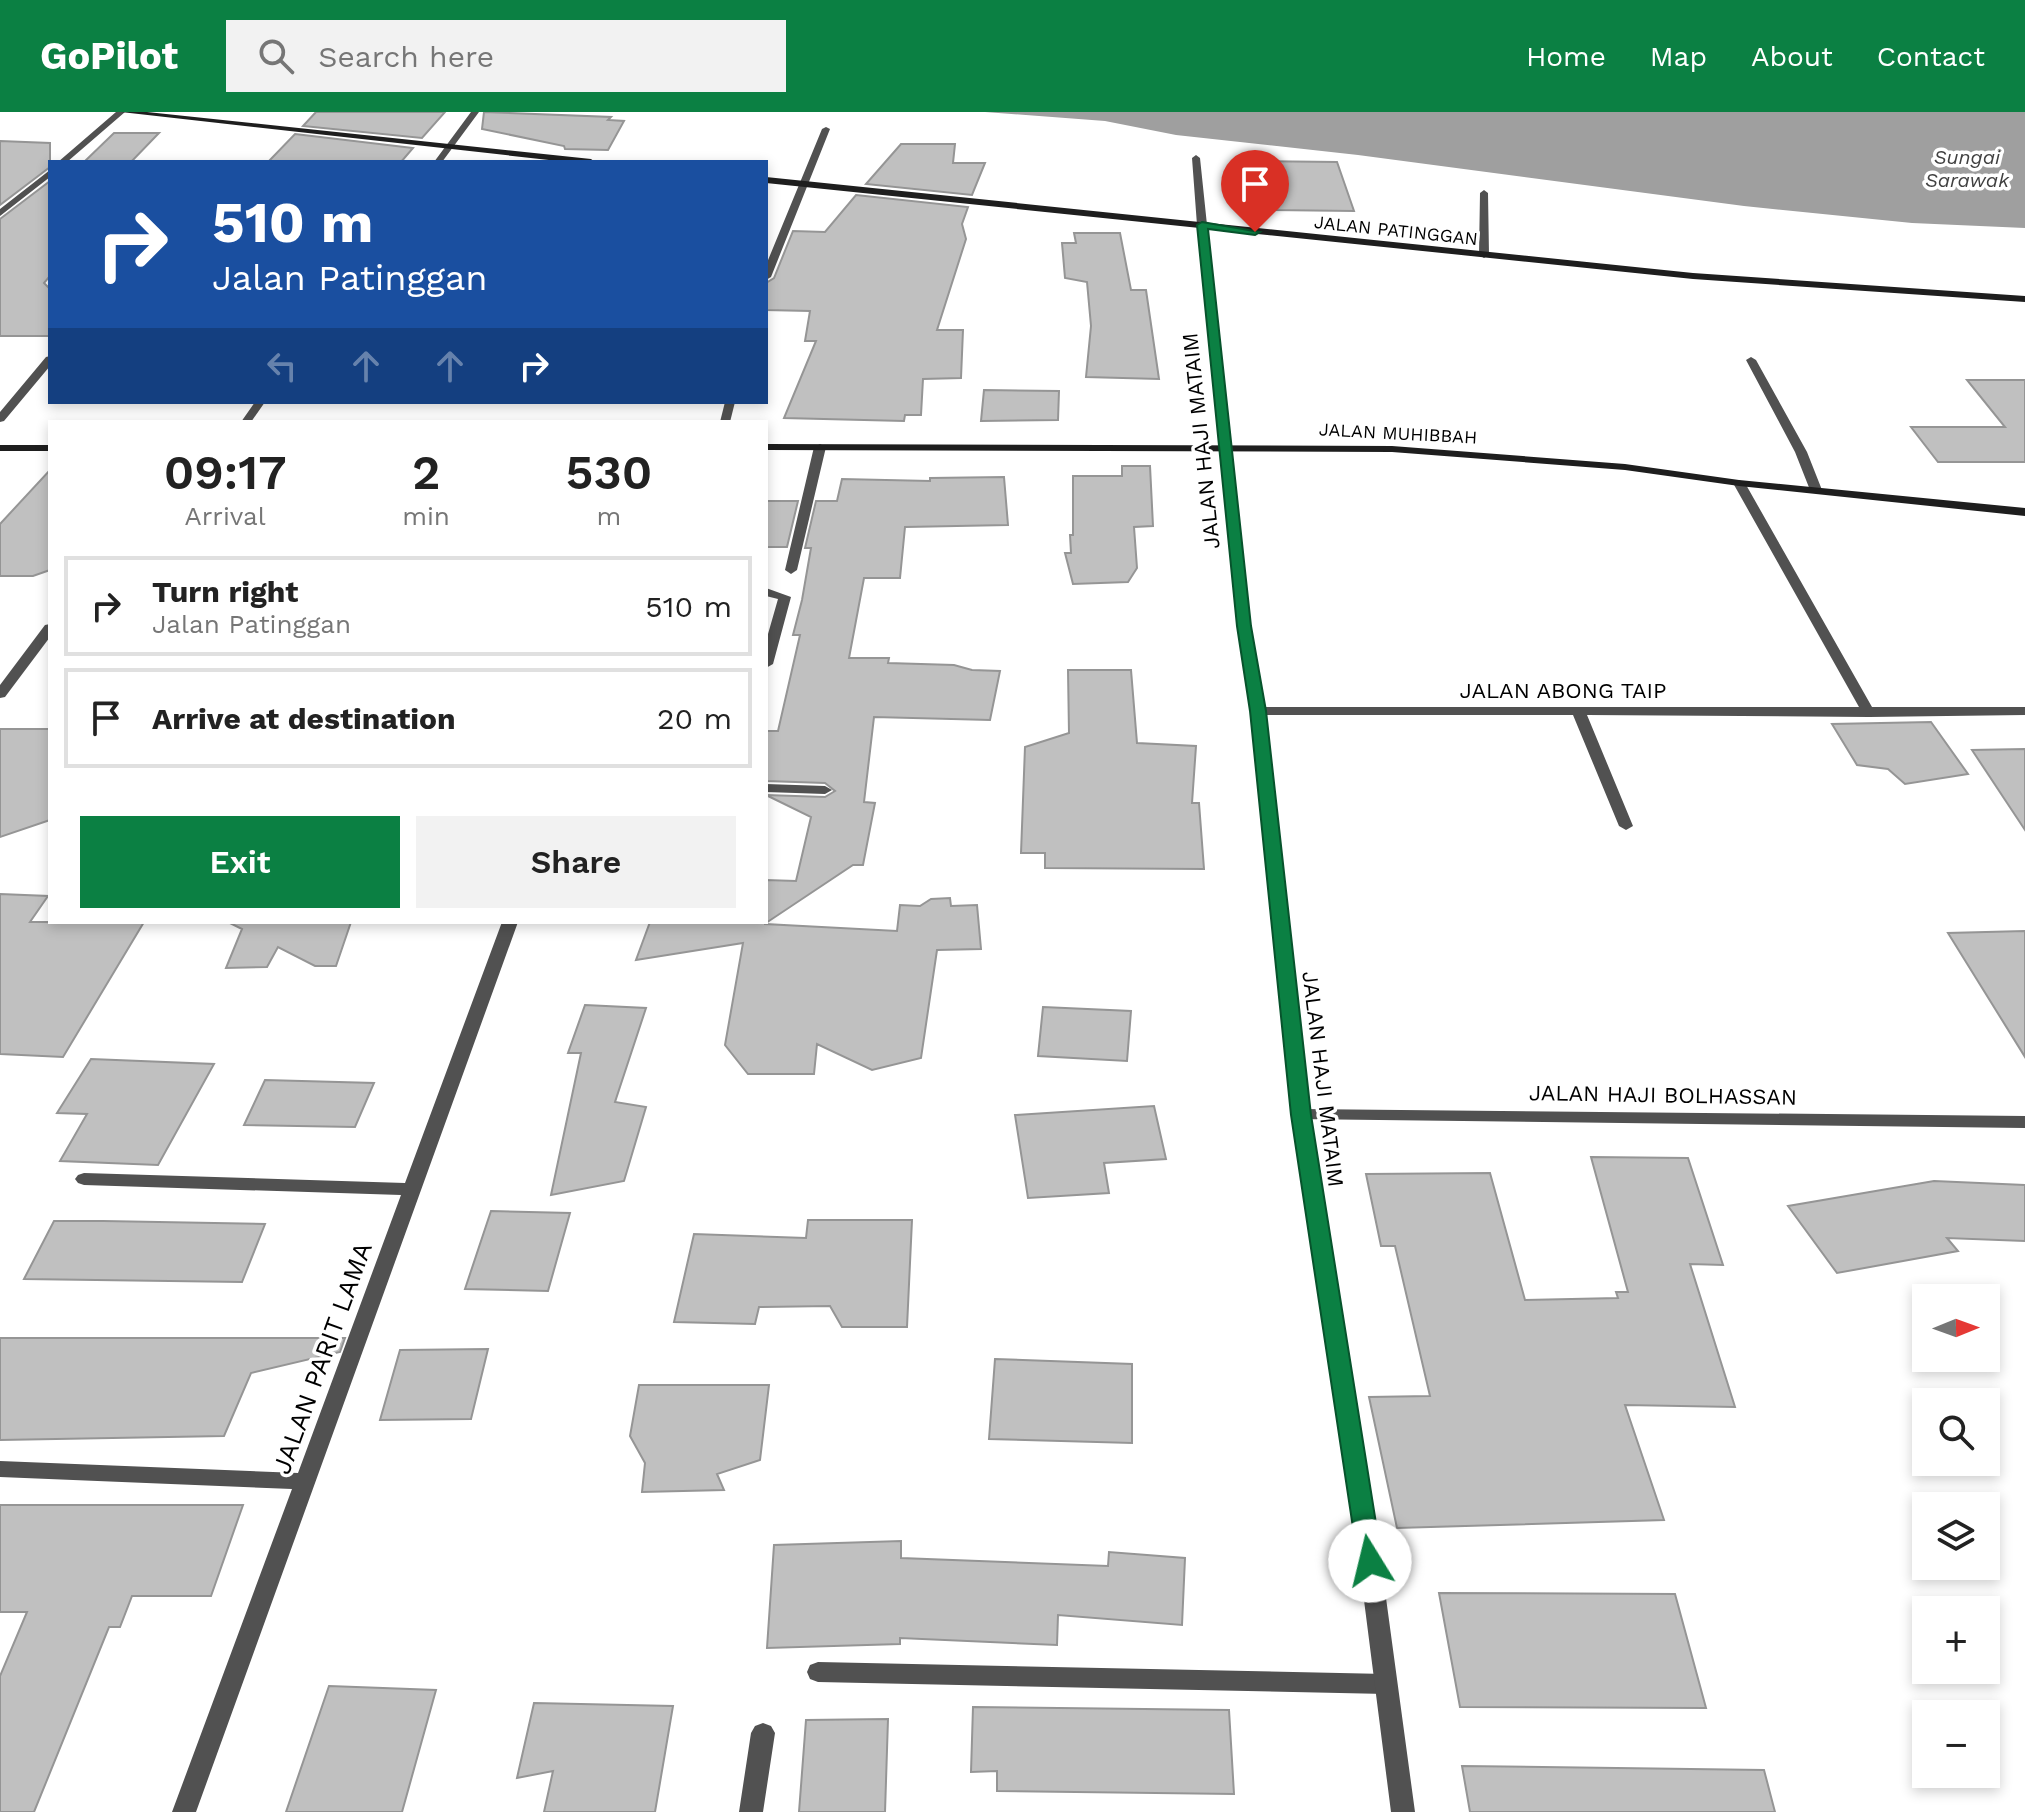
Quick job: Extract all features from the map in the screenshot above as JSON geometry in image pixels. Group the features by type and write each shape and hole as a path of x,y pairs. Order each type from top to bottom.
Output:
{"main road":[{"path":"123,112 571,160"},
{"name":"JALAN PATINGGAN","path":"768,180 1693,276 2025,299"},
{"name":"JALAN MUHIBBAH","path":"768,447 1227,446 1441,451 1625,467 1739,483 2025,512"},
{"path":"0,448 48,448"}],"street":[{"path":"64,160 123,112"},
{"path":"439,160 475,112"},
{"path":"768,272 826,129"},
{"name":"JALAN HAJI MATAIM","path":"1196,158 1244,626 1258,711 1301,1115 1403,1812"},
{"path":"0,213 48,175"},
{"path":"1484,193 1484,255"},
{"path":"1751,360 1801,452 1816,490"},
{"path":"0,419 48,361"},
{"path":"791,570 820,447"},
{"path":"1739,483 1869,713"},
{"path":"768,593 785,597 768,657"},
{"path":"0,694 48,631"},
{"name":"JALAN ABONG TAIP","path":"1258,711 2025,711"},
{"path":"1579,713 1626,826"},
{"path":"768,788 825,790"},
{"name":"JALAN PARIT LAMA","path":"184,1812 509,924"},
{"name":"JALAN HAJI BOLHASSAN","path":"1301,1115 2025,1122"},
{"path":"84,1179 412,1189"},
{"path":"0,1469 305,1481"},
{"path":"818,1672 1386,1684"},
{"path":"751,1812 763,1733"}],"water":[{"name":"Sungai Sarawak","path":"985,112 2025,112 2025,228 1912,223 1744,206 1358,155 1176,135 1105,121"}],"building":[{"path":"316,112 445,112 422,138 303,126"},
{"path":"484,112 611,117 608,120 624,121 608,150 565,149 564,146 482,129"},
{"path":"114,133 159,133 133,160 86,160"},
{"path":"295,134 413,148 403,160 270,160"},
{"path":"0,141 50,143 48,169 0,205"},
{"path":"901,144 955,144 953,163 985,163 972,195 866,184"},
{"path":"1260,161 1337,162 1354,211 1272,210"},
{"path":"48,183 48,278 44,283 48,287 48,336 0,336 0,219"},
{"path":"856,195 968,207 962,224 966,239 937,330 963,330 961,378 923,379 921,415 905,415 904,421 784,418 816,341 805,341 810,311 768,310 768,282 774,278 793,231 825,232"},
{"path":"1074,233 1120,233 1131,290 1146,290 1159,379 1086,377 1091,326 1087,282 1065,278 1062,243 1076,243"},
{"path":"1967,380 2025,380 2025,462 1938,462 1911,427 2005,427"},
{"path":"984,390 1059,391 1058,420 981,421"},
{"path":"1122,466 1150,466 1153,526 1134,527 1137,568 1128,582 1073,584 1065,553 1071,553 1070,535 1073,535 1073,476 1122,476"},
{"path":"48,472 48,571 33,576 0,576 0,524"},
{"path":"1004,477 1008,525 905,527 900,578 864,578 849,658 889,658 888,663 954,665 972,670 1000,671 990,720 874,717 864,802 875,803 863,865 853,865 768,922 768,880 796,881 811,817 768,795 825,797 835,791 825,783 768,781 768,731 778,731 800,635 793,635 811,548 805,548 816,501 837,501 842,479 930,481 930,478"},
{"path":"768,501 798,501 787,547 768,547"},
{"path":"1068,670 1131,670 1137,743 1196,746 1192,803 1199,803 1204,869 1045,868 1045,853 1021,853 1025,747 1069,733"},
{"path":"1931,722 1968,774 1905,784 1888,769 1857,765 1832,724"},
{"path":"0,729 48,729 48,821 0,837"},
{"path":"2025,749 2025,830 1972,750"},
{"path":"0,894 48,896 30,922 143,924 63,1057 0,1054"},
{"path":"950,898 951,906 977,905 981,949 937,950 921,1058 872,1070 817,1044 814,1074 748,1074 725,1045 743,943 636,960 649,924 765,924 897,931 900,905 920,906 931,899"},
{"path":"232,924 350,924 336,966 315,966 278,947 267,967 226,968 242,929"},
{"path":"2025,931 2025,1057 1948,933"},
{"path":"585,1005 646,1008 615,1102 646,1107 624,1181 551,1195 581,1053 568,1053"},
{"path":"1043,1007 1131,1011 1127,1061 1038,1056"},
{"path":"91,1059 214,1064 158,1165 60,1161 87,1114 57,1113"},
{"path":"265,1080 374,1083 355,1127 244,1125"},
{"path":"1154,1106 1166,1159 1104,1163 1109,1193 1028,1198 1015,1115"},
{"path":"1591,1157 1688,1158 1723,1265 1690,1264 1735,1407 1625,1405 1664,1520 1397,1528 1369,1397 1430,1396 1395,1246 1381,1246 1366,1174 1490,1173 1525,1300 1618,1298 1616,1292 1628,1292"},
{"path":"1934,1181 2025,1185 2025,1241 1947,1238 1958,1251 1837,1273 1788,1206"},
{"path":"491,1211 570,1213 548,1291 465,1289"},
{"path":"808,1220 912,1220 907,1327 842,1327 830,1306 759,1307 755,1324 674,1322 694,1234 806,1238"},
{"path":"54,1221 265,1224 242,1282 24,1279"},
{"path":"0,1338 345,1338 340,1352 251,1373 224,1436 0,1440"},
{"path":"488,1349 471,1419 380,1420 400,1350"},
{"path":"995,1359 1132,1364 1132,1443 989,1439"},
{"path":"639,1385 769,1385 760,1460 717,1474 724,1490 642,1492 645,1463 630,1436"},
{"path":"0,1505 243,1505 211,1596 132,1596 120,1627 109,1627 34,1812 0,1812 0,1676 27,1612 0,1612"},
{"path":"901,1541 901,1558 1108,1566 1109,1552 1185,1558 1182,1625 1058,1615 1057,1645 900,1638 900,1644 767,1648 774,1545"},
{"path":"1439,1593 1675,1594 1706,1708 1460,1707"},
{"path":"329,1686 436,1690 402,1812 286,1812"},
{"path":"534,1703 673,1706 655,1812 544,1812 553,1771 517,1778"},
{"path":"973,1707 1229,1710 1234,1794 997,1791 997,1771 971,1772"},
{"path":"888,1719 885,1812 799,1812 806,1720"},
{"path":"1462,1766 1764,1770 1775,1812 1470,1812"}],"route":[{"path":"1255,232 1202,225 1244,626 1258,711 1301,1115 1370,1561"}]}
